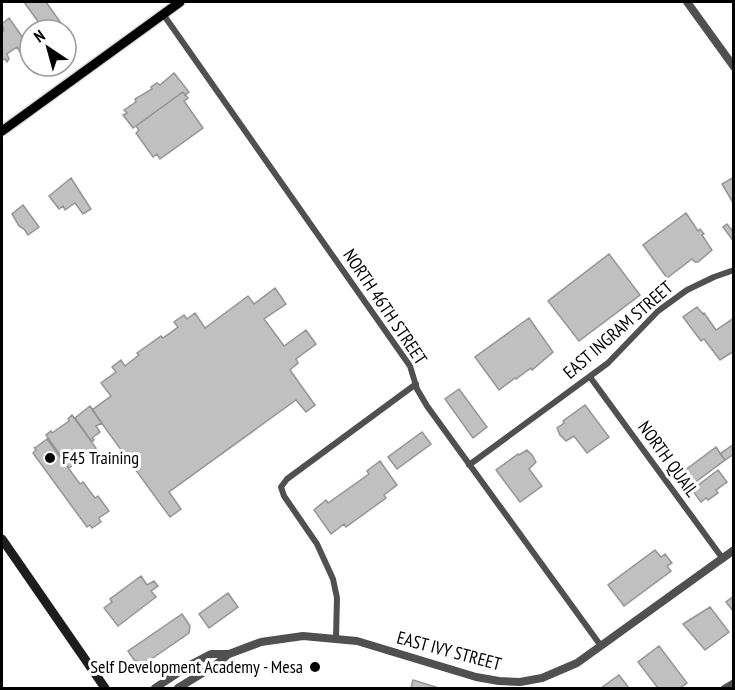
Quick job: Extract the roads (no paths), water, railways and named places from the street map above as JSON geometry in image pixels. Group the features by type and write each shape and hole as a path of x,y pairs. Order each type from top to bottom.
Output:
{"main road":[{"path":"2,131 180,2"},
{"path":"2,539 105,688"}],"street":[{"path":"687,2 733,66"},
{"name":"NORTH 46TH STREET","path":"163,14 410,366 417,389 427,406 601,646"},
{"name":"EAST INGRAM STREET","path":"469,465 590,378 608,363 658,311 687,290 734,270"},
{"name":"NORTH QUAIL","path":"590,378 723,559"},
{"path":"336,638 337,598 333,579 317,544 282,492 281,487 287,479 416,384"},
{"name":"EAST IVY STREET","path":"178,688 229,654 261,642 303,636 357,641 476,677 499,681 520,682 551,675 577,663 734,550"},
{"name":"EAST IVY STREET","path":"155,688 210,654 229,654"},
{"path":"724,688 734,682"}],"place":[{"name":"F45 Training","path":"50,458"},
{"name":"Self Development Academy - Mesa","path":"315,667"}]}
